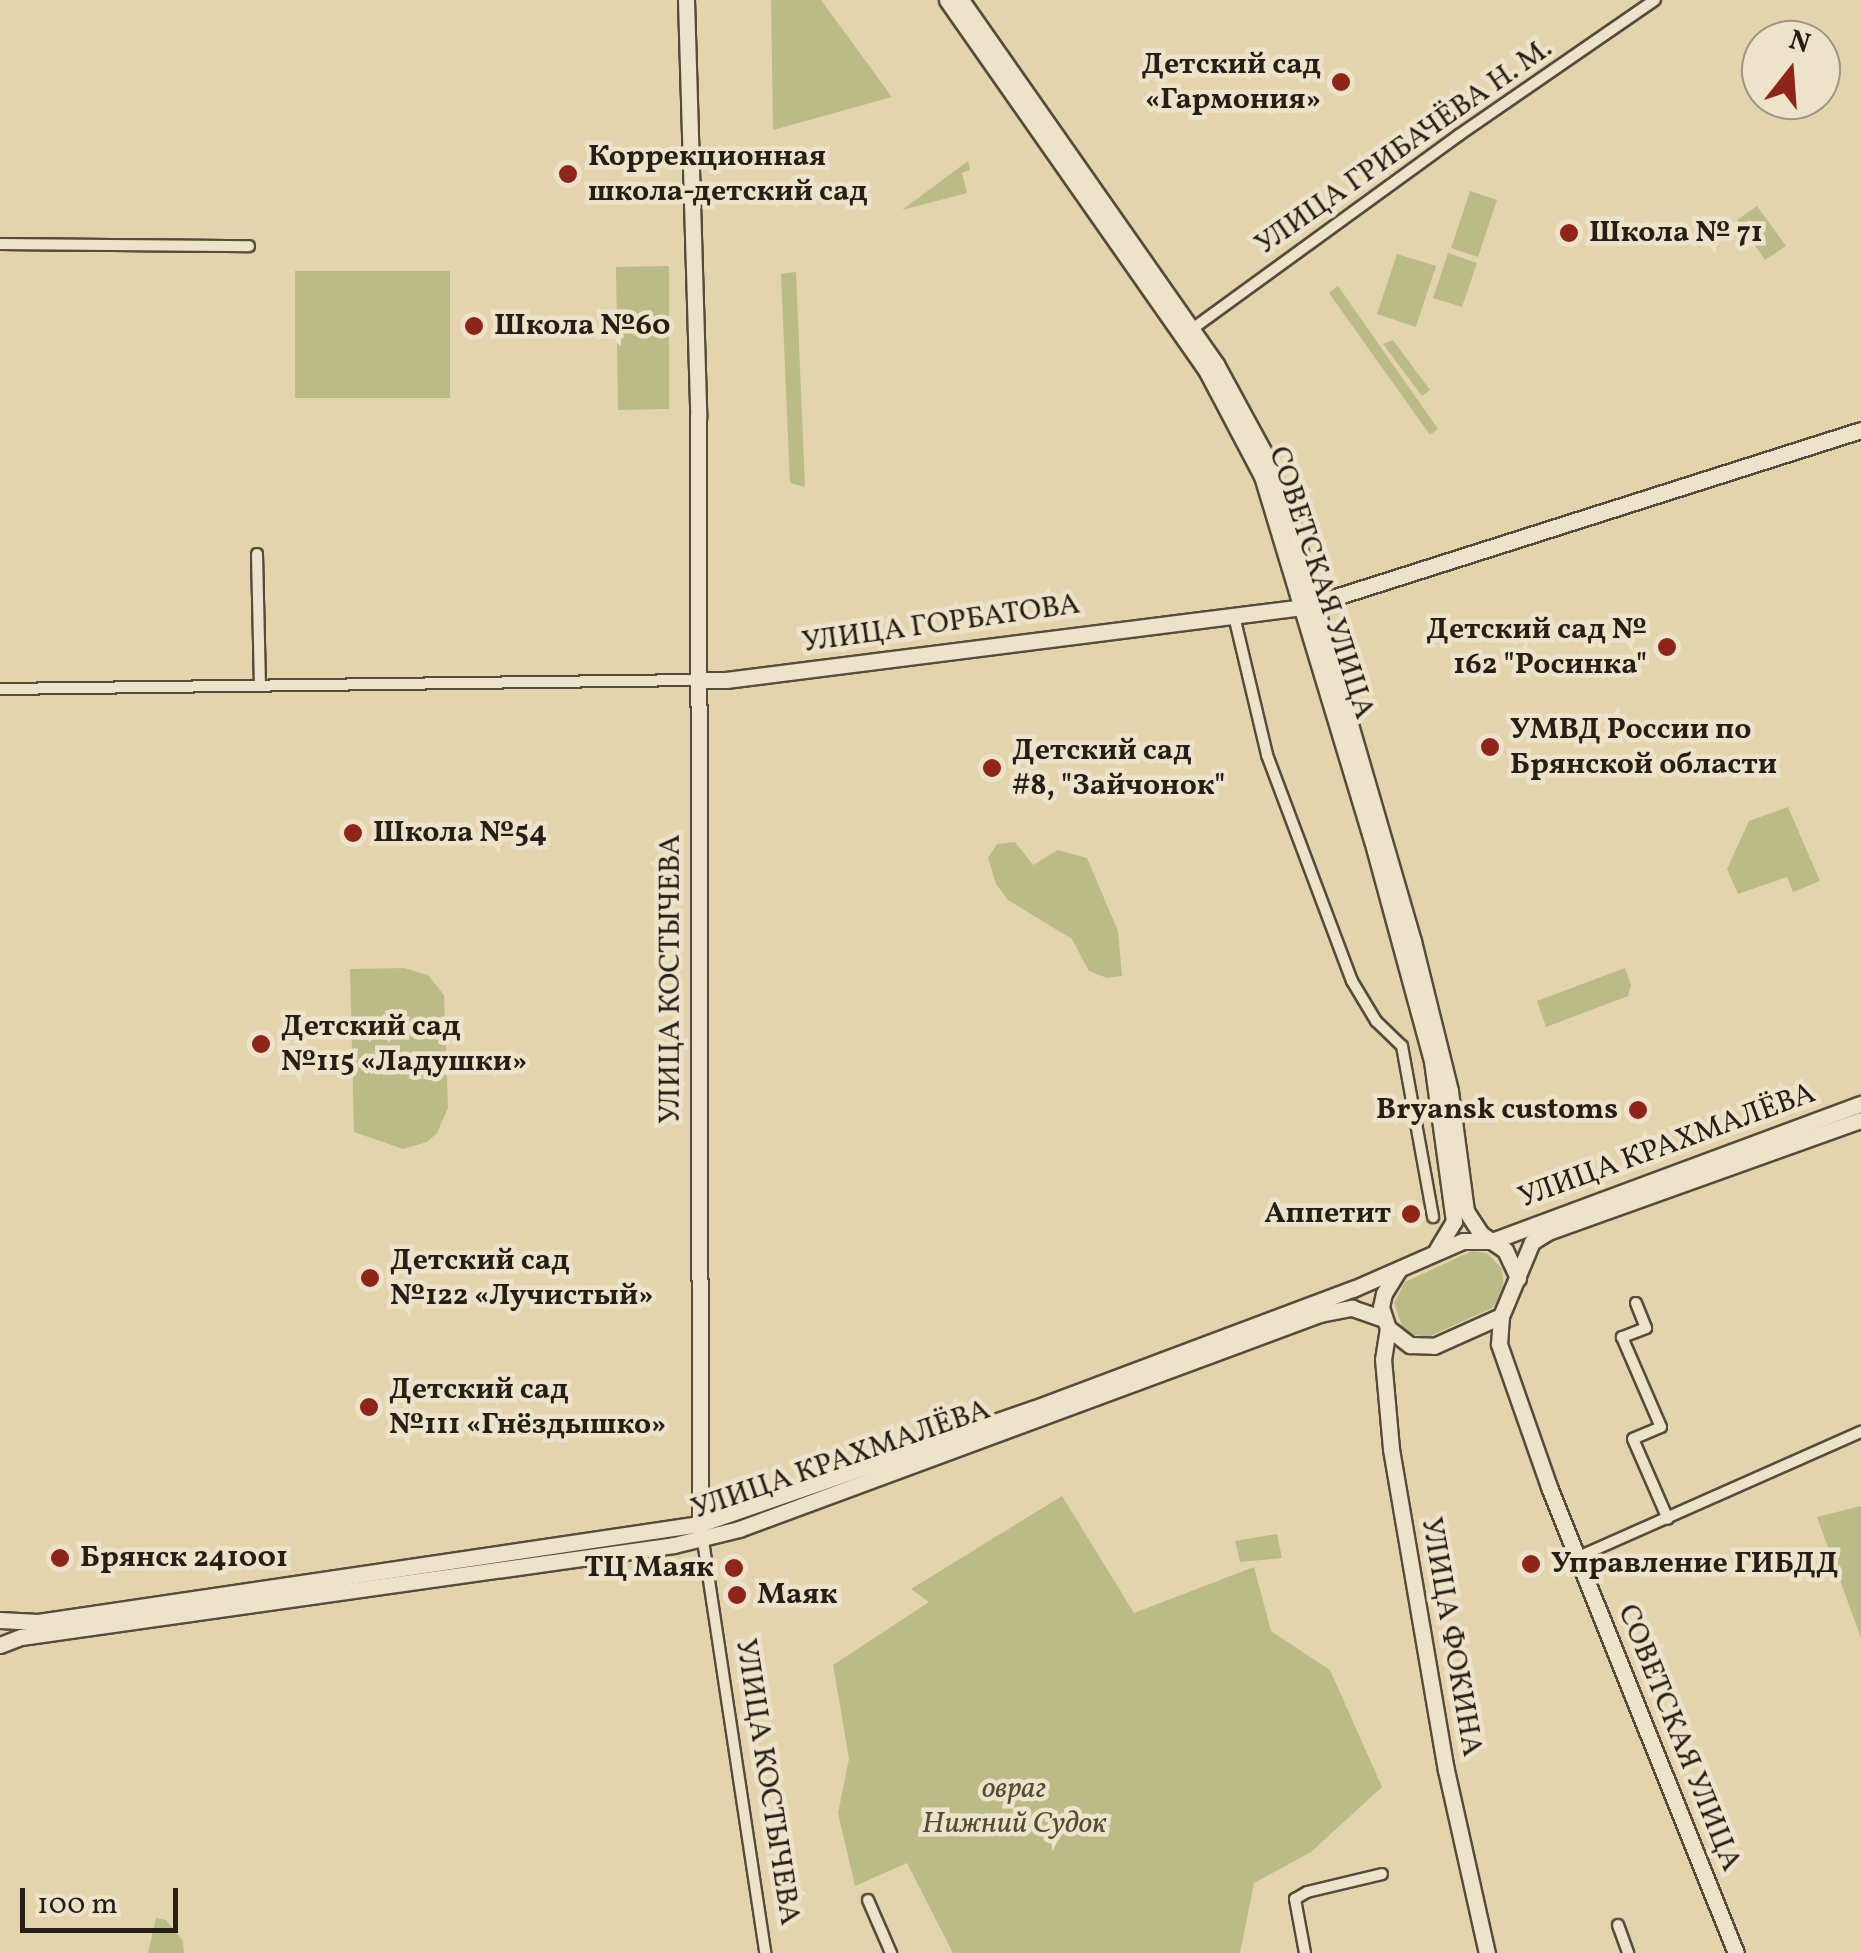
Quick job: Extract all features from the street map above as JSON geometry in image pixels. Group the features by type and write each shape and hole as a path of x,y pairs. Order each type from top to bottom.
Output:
{"main road":[{"name":"УЛИЦА КОСТЫЧЕВА","path":"686,0 696,256 701,1531"},
{"name":"СОВЕТСКАЯ УЛИЦА","path":"947,0 1187,332"},
{"name":"СОВЕТСКАЯ УЛИЦА","path":"961,0 1187,332 1255,460 1309,605 1435,1026 1450,1091 1466,1211 1473,1226 1492,1241"},
{"name":"УЛИЦА ГОРБАТОВА","path":"696,680 726,680 1309,605 1861,430"},
{"name":"СОВЕТСКАЯ УЛИЦА","path":"1309,605 1435,1077 1454,1221 1450,1234 1432,1254"},
{"name":"УЛИЦА КРАХМАЛЁВА","path":"1492,1241 1861,1104"},
{"path":"1518,1278 1505,1250 1492,1241 1462,1241 1401,1269 1384,1292 1386,1323 1410,1345 1434,1346 1502,1316 1518,1278 1532,1242 1548,1232 1861,1120"},
{"name":"УЛИЦА КРАХМАЛЁВА","path":"0,1620 38,1622 701,1531 1401,1269"},
{"name":"УЛИЦА КРАХМАЛЁВА","path":"0,1646 21,1637 701,1531 847,1491 1320,1314 1352,1308 1386,1323"},
{"name":"СОВЕТСКАЯ УЛИЦА","path":"1502,1316 1499,1344 1576,1558 1736,1953"},
{"name":"УЛИЦА ФОКИНА","path":"1386,1323 1383,1359 1392,1449 1446,1770 1487,1953"}],"street":[{"name":"УЛИЦА ГРИБАЧЁВА Н. М.","path":"1187,332 1459,135 1655,0"},
{"path":"0,244 249,246"},
{"path":"257,554 260,685"},
{"path":"1234,616 1267,755 1352,980 1376,1021 1402,1046 1433,1216"},
{"name":"УЛИЦА ГОРБАТОВА","path":"0,689 696,680"},
{"path":"1636,1302 1646,1328 1622,1336 1661,1427 1633,1439 1668,1520"},
{"path":"1576,1558 1861,1432"},
{"name":"УЛИЦА КОСТЫЧЕВА","path":"701,1531 765,1953"},
{"path":"1306,1953 1295,1899 1307,1892 1382,1874"},
{"path":"868,1900 890,1953"},
{"path":"1618,1925 1628,1953"}],"green space":[{"path":"771,0 821,0 892,97 773,130"},
{"path":"968,161 970,170 962,173 967,193 902,210"},
{"path":"1470,191 1497,200 1478,257 1451,248"},
{"path":"1757,206 1786,246 1765,260 1737,220"},
{"path":"1448,253 1477,263 1462,307 1433,298"},
{"path":"1397,254 1436,266 1416,327 1377,314"},
{"path":"669,266 669,409 618,410 616,267"},
{"path":"295,271 450,271 450,398 295,398"},
{"path":"796,272 805,487 790,483 781,274"},
{"path":"1338,286 1438,429 1430,435 1329,293"},
{"path":"1393,340 1430,390 1422,396 1383,344"},
{"path":"1788,807 1820,881 1793,892 1787,877 1738,894 1727,869 1749,821"},
{"path":"1015,842 1033,865 1058,850 1087,858 1118,931 1122,976 1107,978 1089,971 1072,939 1008,900 996,884 988,858 997,844"},
{"path":"404,968 428,975 444,995 448,1108 437,1133 427,1142 403,1149 354,1132 350,969"},
{"path":"1625,968 1631,985 1628,996 1546,1027 1537,1001"},
{"path":"1472,1251 1487,1253 1502,1269 1504,1291 1492,1308 1428,1337 1414,1335 1402,1326 1394,1303 1405,1282"},
{"name":"овраг Нижний Судок","path":"1062,1496 1134,1613 1254,1567 1271,1631 1330,1670 1382,1787 1311,1852 1254,1883 1240,1953 953,1953 907,1863 855,1886 838,1813 849,1759 833,1665 929,1602 911,1589"},
{"path":"1861,1506 1861,1638 1817,1517"},
{"path":"1277,1534 1282,1558 1240,1562 1235,1541"},
{"path":"156,1918 166,1920 183,1941 184,1953 148,1953"}],"place":[{"name":"Детский сад «Гармония»","path":"1341,82"},
{"name":"Коррекционная школа-детский сад","path":"568,174"},
{"name":"Школа № 71","path":"1569,233"},
{"name":"Школа №60","path":"474,326"},
{"name":"Детский сад № 162 \"Росинка\"","path":"1667,647"},
{"name":"УМВД России по Брянской области","path":"1490,747"},
{"name":"Детский сад #8, \"Зайчонок\"","path":"992,768"},
{"name":"Школа №54","path":"353,833"},
{"name":"Детский сад №115 «Ладушки»","path":"261,1044"},
{"name":"Bryansk customs","path":"1638,1110"},
{"name":"Аппетит","path":"1411,1214"},
{"name":"Детский сад №122 «Лучистый»","path":"370,1278"},
{"name":"Детский сад №111 «Гнёздышко»","path":"369,1407"},
{"name":"Брянск 241001","path":"60,1558"},
{"name":"Управление ГИБДД","path":"1531,1564"},
{"name":"ТЦ Маяк","path":"734,1568"},
{"name":"Маяк","path":"737,1595"}]}
